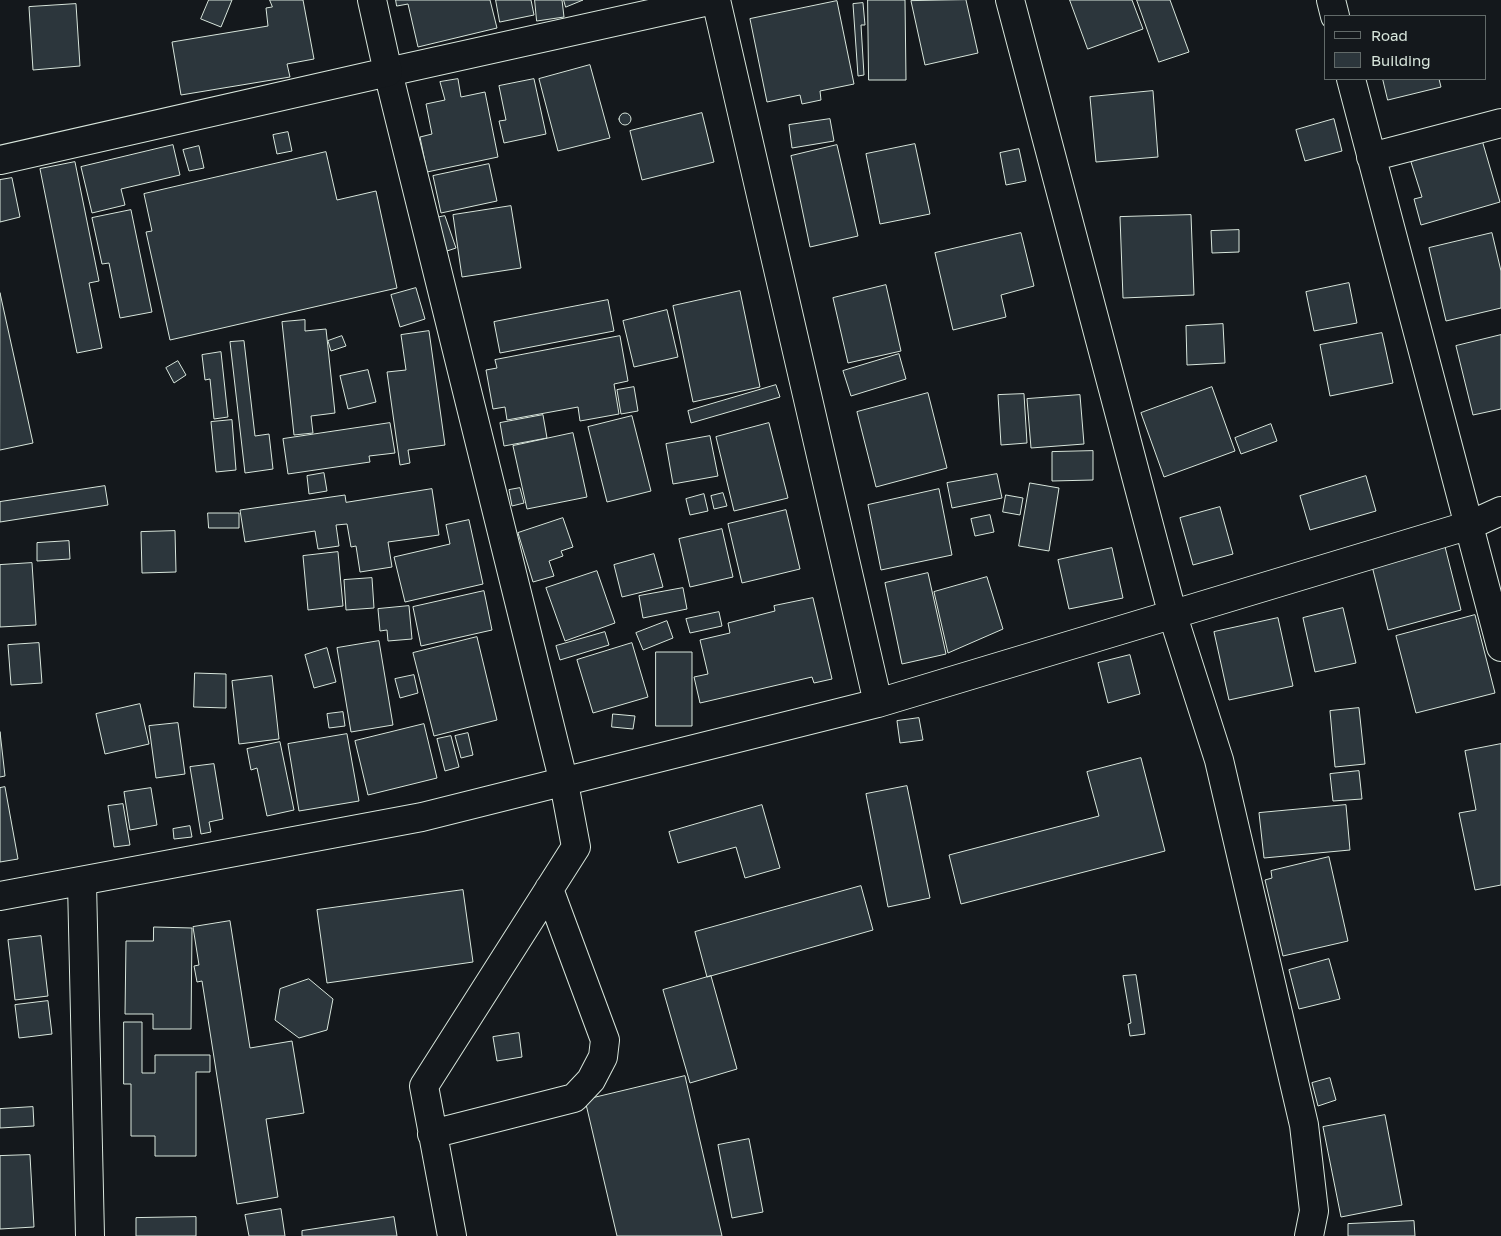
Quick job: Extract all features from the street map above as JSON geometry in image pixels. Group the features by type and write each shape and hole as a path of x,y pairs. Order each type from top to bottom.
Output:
{"street":[{"path":"372,0 388,72 564,783 576,848 424,1086 452,1236"},
{"path":"0,160 715,0 878,703"},
{"path":"1010,0 1173,616 1220,760 1304,1124 1314,1211 1309,1236"},
{"path":"1331,0 1335,15"},
{"path":"1351,80 1501,647"},
{"path":"1371,157 1501,123"},
{"path":"0,896 82,883 422,817 878,703 1173,616 1470,525 1501,511"},
{"path":"82,883 90,1236"},
{"path":"432,1134 574,1098 592,1080 603,1057 605,1040 549,889"}],"building":[{"path":"209,0 232,0 221,27 201,19"},
{"path":"270,0 303,0 314,59 287,64 290,77 181,95 172,42 268,26 266,8 272,7"},
{"path":"396,0 490,0 497,28 418,47 408,4 397,6"},
{"path":"496,0 531,0 534,15 500,22"},
{"path":"535,0 562,0 564,17 537,21"},
{"path":"564,0 583,0 566,7"},
{"path":"868,0 905,0 906,80 869,80"},
{"path":"966,0 978,53 925,65 911,1"},
{"path":"1070,0 1132,0 1143,29 1088,49"},
{"path":"1137,0 1170,0 1189,52 1159,62"},
{"path":"837,1 854,84 820,91 821,100 802,104 800,95 767,102 750,19"},
{"path":"863,3 865,25 861,25 864,75 858,76 853,4"},
{"path":"76,4 80,66 33,70 29,7"},
{"path":"590,65 610,138 558,151 539,79"},
{"path":"458,79 461,97 485,92 498,157 427,172 420,137 432,134 426,104 445,100 440,82"},
{"path":"534,79 546,134 504,143 499,121 506,120 499,86"},
{"path":"1383,80 1439,80 1441,87 1388,100"},
{"path":"1153,91 1158,157 1096,162 1090,97"},
{"path":"623,113 627,113 631,119 627,125 623,125 619,121 619,117"},
{"path":"702,113 714,162 642,180 630,131"},
{"path":"830,119 834,141 792,148 789,125"},
{"path":"1334,119 1342,151 1305,161 1296,130"},
{"path":"288,132 292,151 277,154 273,135"},
{"path":"1482,140 1500,202 1421,225 1414,199 1422,197 1411,162"},
{"path":"915,144 930,214 880,224 866,154"},
{"path":"173,145 180,175 121,189 125,205 92,213 81,167"},
{"path":"837,145 858,236 810,247 791,156"},
{"path":"199,146 204,168 189,171 183,150"},
{"path":"1019,149 1026,181 1006,185 1000,153"},
{"path":"326,152 337,200 376,191 397,288 170,340 146,232 152,231 144,194"},
{"path":"75,162 99,281 89,283 102,348 77,353 40,169"},
{"path":"489,164 497,201 441,213 433,176"},
{"path":"12,178 20,217 0,222 0,180"},
{"path":"511,206 521,268 462,277 453,215"},
{"path":"131,210 152,312 120,318 109,263 102,264 92,218"},
{"path":"1191,215 1194,295 1123,298 1120,217"},
{"path":"445,216 456,248 447,251 435,218"},
{"path":"1239,230 1239,252 1212,253 1211,231"},
{"path":"1021,233 1034,286 1001,295 1006,317 953,330 935,253"},
{"path":"1492,233 1501,271 1501,308 1446,321 1429,248"},
{"path":"1349,283 1357,323 1314,331 1306,292"},
{"path":"886,285 901,351 848,363 833,298"},
{"path":"416,288 425,319 400,327 391,295"},
{"path":"740,291 760,387 693,402 673,306"},
{"path":"0,293 33,443 0,450"},
{"path":"608,300 614,331 500,353 494,322"},
{"path":"667,310 678,357 634,367 623,321"},
{"path":"305,320 305,331 326,329 335,413 311,416 313,433 294,435 282,322"},
{"path":"1223,324 1225,363 1187,365 1186,326"},
{"path":"429,331 445,445 408,450 410,463 400,465 387,372 406,370 401,335"},
{"path":"1382,333 1393,383 1330,396 1320,345"},
{"path":"1501,335 1501,409 1473,415 1456,346"},
{"path":"342,336 346,346 331,351 328,341"},
{"path":"620,336 628,381 614,384 619,414 580,421 578,407 507,420 505,407 493,409 486,370 497,368 495,360"},
{"path":"244,341 255,436 269,434 273,469 245,473 230,342"},
{"path":"221,352 228,417 214,419 210,379 205,380 202,355"},
{"path":"899,354 906,379 851,396 843,371"},
{"path":"178,361 186,375 174,383 166,368"},
{"path":"368,370 376,402 348,409 340,376"},
{"path":"776,385 780,397 691,423 688,411"},
{"path":"634,387 638,411 621,414 617,390"},
{"path":"1212,387 1235,451 1164,477 1141,413"},
{"path":"928,393 947,468 876,487 857,412"},
{"path":"1024,394 1027,443 1001,445 998,395"},
{"path":"1080,395 1084,444 1031,448 1027,399"},
{"path":"543,415 547,438 504,446 500,423"},
{"path":"632,416 651,491 607,502 588,427"},
{"path":"232,420 236,470 216,472 211,422"},
{"path":"390,423 395,453 369,456 370,462 288,474 283,439"},
{"path":"769,423 788,498 734,511 716,437"},
{"path":"1271,424 1277,441 1241,454 1235,438"},
{"path":"573,433 587,497 527,509 513,446"},
{"path":"710,436 718,476 673,484 666,444"},
{"path":"1093,451 1093,480 1052,481 1052,452"},
{"path":"324,473 327,491 309,494 307,476"},
{"path":"997,474 1002,498 952,508 947,483"},
{"path":"1366,476 1376,511 1310,530 1300,496"},
{"path":"1030,483 1059,488 1049,551 1019,546"},
{"path":"105,486 108,505 0,522 0,502"},
{"path":"520,488 524,503 512,506 509,490"},
{"path":"432,489 439,535 388,542 392,567 360,572 356,546 351,547 347,524 336,525 339,546 318,549 315,531 245,542 240,510 345,495 346,502"},
{"path":"939,489 952,555 881,570 868,505"},
{"path":"723,493 727,506 714,509 711,496"},
{"path":"704,494 708,511 690,515 686,499"},
{"path":"1006,495 1023,498 1020,515 1003,512"},
{"path":"1220,507 1233,554 1193,565 1180,518"},
{"path":"786,510 800,569 742,583 728,524"},
{"path":"208,513 239,513 239,528 209,528"},
{"path":"990,515 994,532 975,536 971,519"},
{"path":"563,518 573,547 561,551 563,556 549,561 554,576 533,582 518,533"},
{"path":"469,520 483,584 405,602 394,557 450,544 446,525"},
{"path":"1440,527 1461,610 1388,630 1367,546"},
{"path":"722,529 733,577 690,587 679,539"},
{"path":"175,531 176,572 142,573 141,532"},
{"path":"69,541 70,559 37,561 37,543"},
{"path":"1112,548 1123,598 1069,609 1058,560"},
{"path":"338,552 343,606 308,610 303,556"},
{"path":"654,554 663,587 622,597 614,565"},
{"path":"32,563 36,625 0,627 0,565"},
{"path":"597,571 615,623 565,641 546,588"},
{"path":"928,573 946,654 902,664 885,583"},
{"path":"987,577 1003,629 948,653 934,592"},
{"path":"372,578 374,608 346,610 344,580"},
{"path":"683,588 687,609 643,618 639,596"},
{"path":"484,591 492,630 421,646 413,607"},
{"path":"813,598 832,679 814,683 812,677 700,703 694,677 708,674 700,640 730,633 728,623 775,611 774,606"},
{"path":"409,606 412,639 388,641 387,630 380,631 378,609"},
{"path":"1343,608 1356,663 1315,672 1303,618"},
{"path":"719,612 722,626 690,633 686,619"},
{"path":"1475,615 1495,693 1416,713 1396,636"},
{"path":"1278,618 1293,686 1229,700 1214,632"},
{"path":"667,621 673,638 643,650 636,633"},
{"path":"605,632 609,645 560,660 556,646"},
{"path":"477,637 497,720 434,736 413,653"},
{"path":"379,641 393,725 351,732 337,648"},
{"path":"39,643 42,683 11,685 8,645"},
{"path":"632,643 648,697 593,713 577,660"},
{"path":"327,648 336,682 314,688 305,655"},
{"path":"656,652 692,652 692,726 656,726"},
{"path":"1130,655 1140,694 1108,703 1098,663"},
{"path":"195,673 226,674 226,708 194,707"},
{"path":"414,675 418,693 400,698 395,679"},
{"path":"272,676 279,739 239,744 232,681"},
{"path":"140,704 149,744 105,754 96,714"},
{"path":"1359,708 1365,764 1335,767 1330,711"},
{"path":"343,712 345,726 329,728 327,714"},
{"path":"613,714 635,716 633,729 612,727"},
{"path":"919,718 923,740 900,743 897,721"},
{"path":"178,723 185,774 156,778 149,726"},
{"path":"424,724 437,778 368,795 355,741"},
{"path":"0,732 5,776 0,777"},
{"path":"468,733 473,755 461,758 455,736"},
{"path":"347,734 359,801 299,811 288,744"},
{"path":"451,736 459,767 445,771 437,739"},
{"path":"280,742 294,810 267,816 257,768 251,770 247,749"},
{"path":"1501,744 1501,885 1475,890 1459,813 1476,810 1465,751"},
{"path":"1141,758 1165,851 961,904 949,855 1099,816 1087,772"},
{"path":"214,764 223,819 209,822 211,832 201,834 190,767"},
{"path":"1359,771 1362,799 1333,801 1330,774"},
{"path":"907,786 930,898 888,907 866,794"},
{"path":"5,787 18,859 0,862 0,788"},
{"path":"151,788 157,825 130,830 124,792"},
{"path":"123,804 130,845 114,847 108,806"},
{"path":"762,805 780,868 745,878 736,847 678,863 669,832"},
{"path":"1346,805 1350,850 1264,858 1259,813"},
{"path":"190,826 192,837 174,839 173,829"},
{"path":"1329,857 1348,941 1283,956 1265,880 1272,878 1271,871"},
{"path":"861,886 873,930 707,977 695,932"},
{"path":"463,890 473,962 327,983 317,910"},
{"path":"230,921 250,1048 292,1041 304,1113 266,1119 278,1197 237,1204 202,981 197,982 194,966 199,965 193,927"},
{"path":"154,927 192,928 191,1029 153,1029 153,1014 125,1014 126,941 153,941"},
{"path":"41,936 48,996 15,1000 8,940"},
{"path":"1329,959 1340,999 1299,1009 1289,970"},
{"path":"1136,975 1145,1034 1130,1036 1128,1024 1131,1023 1123,976"},
{"path":"711,976 737,1069 690,1083 663,990"},
{"path":"309,979 333,999 327,1030 299,1038 275,1020 280,989"},
{"path":"48,1001 52,1034 19,1038 15,1005"},
{"path":"124,1022 142,1022 142,1073 155,1073 155,1055 210,1055 210,1072 196,1072 196,1156 155,1156 155,1136 131,1136 131,1084 124,1084"},
{"path":"519,1033 522,1057 497,1061 493,1037"},
{"path":"685,1076 722,1236 617,1236 585,1100"},
{"path":"1330,1078 1336,1100 1318,1106 1312,1083"},
{"path":"33,1107 34,1126 0,1128 0,1109"},
{"path":"1385,1115 1402,1205 1341,1217 1323,1127"},
{"path":"749,1139 763,1212 732,1218 718,1145"},
{"path":"30,1155 34,1227 0,1229 0,1156"},
{"path":"281,1209 285,1236 249,1236 245,1215"},
{"path":"196,1217 196,1236 136,1236 136,1218"},
{"path":"394,1217 397,1236 302,1236 302,1231"},
{"path":"1414,1221 1415,1236 1348,1236 1348,1224"}]}
